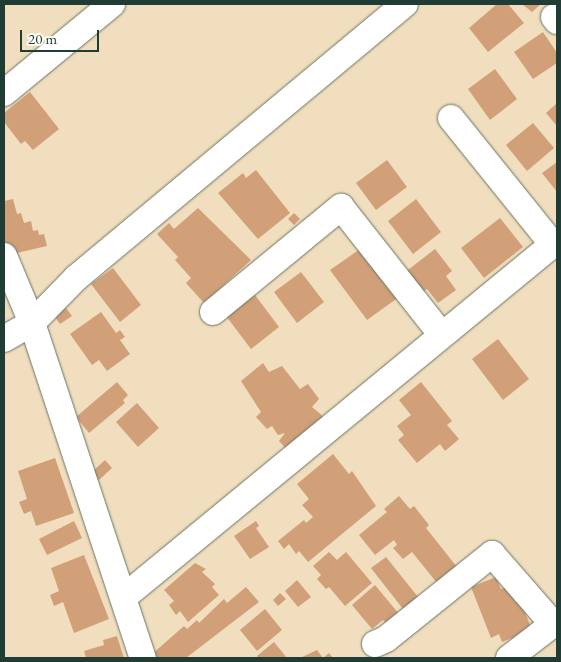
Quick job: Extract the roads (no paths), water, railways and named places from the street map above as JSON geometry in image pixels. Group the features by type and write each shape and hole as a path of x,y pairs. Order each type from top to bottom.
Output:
{"street":[{"path":"4,93 112,4"},
{"path":"4,339 32,323 76,278 405,4"},
{"path":"124,597 441,334 555,243 451,118"},
{"path":"213,312 341,207 441,334"},
{"path":"4,256 32,323 143,658"},
{"path":"375,644 386,639 492,554 555,622 509,658"}]}
